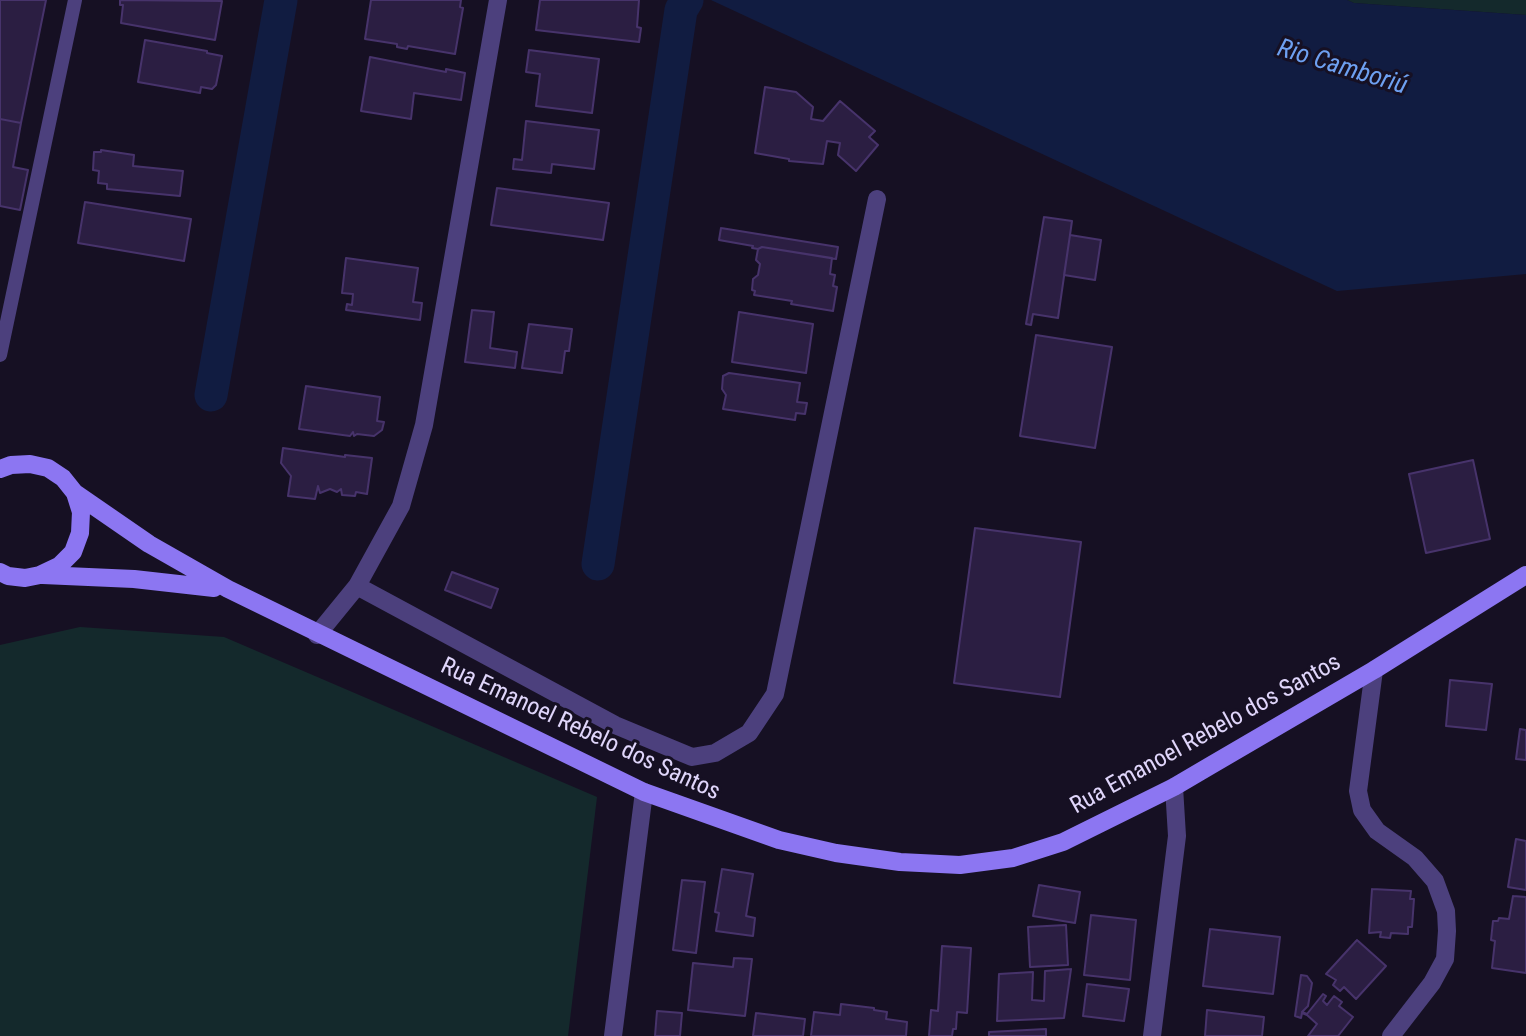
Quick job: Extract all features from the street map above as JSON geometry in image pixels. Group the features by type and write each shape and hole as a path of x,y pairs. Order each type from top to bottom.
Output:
{"main road":[{"name":"Rua Emanoel Rebelo dos Santos","path":"4,465 30,464 48,468 63,478 75,493 149,544 228,589 317,635 644,792 779,840 836,853 900,862 960,865 1013,858 1063,842 1174,787 1374,670 1526,575"},
{"path":"0,588 59,566 73,552 80,533 81,512 75,493"},
{"path":"0,572 8,576 33,577"},
{"name":"Rua Emanoel Rebelo dos Santos","path":"33,577 134,579 228,589"}],"street":[{"path":"317,635 357,586 401,506 424,425 498,0"},
{"path":"357,586 615,725 691,757 715,754 749,733 775,694 877,199"},
{"path":"1374,670 1358,791 1362,810 1377,831 1415,858 1430,875 1442,897 1447,931 1445,959 1432,983 1391,1036"},
{"path":"1152,1036 1177,836 1174,787"},
{"path":"613,1036 644,792"}],"lane":[{"path":"0,355 75,0"}],"green space":[{"path":"1347,0 1526,0 1526,15 1354,3"},
{"path":"80,627 224,637 597,797 568,1036 0,1036 0,645"}],"water":[{"name":"Rio Camboriú","path":"711,0 1347,0 1354,3 1526,15 1526,274 1337,291"}],"building":[{"path":"0,0 46,0 21,123 0,119"},
{"path":"120,0 222,1 215,40 121,23 123,5 120,5"},
{"path":"371,0 461,0 460,7 463,8 455,54 408,46 407,49 397,47 397,44 365,39"},
{"path":"540,0 639,0 639,42 536,30"},
{"path":"145,40 222,56 216,85 212,89 201,87 200,93 138,82"},
{"path":"529,50 599,59 592,113 536,106 540,74 526,72"},
{"path":"370,57 446,72 446,69 465,73 461,100 414,93 411,119 361,111"},
{"path":"765,87 796,92 813,107 811,119 823,121 840,101 875,131 869,137 878,145 856,171 838,155 840,143 827,141 823,164 789,161 755,153"},
{"path":"0,119 21,123 13,167 28,170 20,210 0,206"},
{"path":"526,121 599,130 594,169 552,164 551,173 513,169 514,159 522,160"},
{"path":"101,150 134,155 133,166 183,171 180,196 107,189 107,184 98,183 99,171 93,170 94,152"},
{"path":"497,188 609,203 603,240 491,225"},
{"path":"85,202 191,219 184,261 78,243"},
{"path":"1044,217 1072,221 1058,318 1033,314 1031,325 1026,324"},
{"path":"721,228 838,247 836,259 762,247 758,249 719,240"},
{"path":"1070,235 1101,240 1095,280 1064,275"},
{"path":"762,247 832,258 830,274 835,275 833,286 837,287 833,311 754,295 753,279 758,275 760,264 756,260 758,249"},
{"path":"346,258 418,268 413,302 422,303 420,320 346,310 347,304 352,305 353,294 342,293"},
{"path":"472,310 494,312 490,348 517,352 515,368 465,362"},
{"path":"739,312 813,324 806,373 732,362"},
{"path":"529,324 572,329 562,373 522,368"},
{"path":"1036,335 1112,347 1095,448 1020,436"},
{"path":"729,373 800,383 797,402 807,403 805,414 796,413 795,420 723,409 726,395 722,389 723,376"},
{"path":"306,386 380,397 377,421 384,422 382,430 374,436 354,436 353,432 350,436 299,429"},
{"path":"283,448 372,458 367,494 356,492 355,496 342,495 341,489 337,492 330,489 320,493 318,486 315,499 288,496 291,476 281,463"},
{"path":"1473,460 1490,539 1426,553 1409,474"},
{"path":"975,528 1081,542 1060,697 954,683"},
{"path":"452,572 498,589 491,608 445,590"},
{"path":"1450,680 1492,684 1486,730 1446,726"},
{"path":"1520,729 1526,730 1526,760 1516,759"},
{"path":"1516,839 1526,841 1526,890 1508,887"},
{"path":"722,869 753,874 746,916 755,918 753,936 716,931 719,913 715,912"},
{"path":"682,880 705,882 696,953 673,950"},
{"path":"1039,885 1080,892 1075,923 1033,916"},
{"path":"1372,889 1411,891 1410,899 1414,899 1412,927 1408,927 1408,934 1391,933 1390,938 1380,937 1381,932 1369,933"},
{"path":"1513,896 1526,897 1526,973 1492,968 1495,941 1491,940 1493,921 1498,921 1499,918 1509,919"},
{"path":"1091,915 1136,920 1130,980 1084,975"},
{"path":"1066,925 1068,965 1030,967 1028,927"},
{"path":"1210,929 1280,937 1273,994 1203,986"},
{"path":"1357,940 1386,966 1356,999 1344,987 1340,991 1333,985 1336,980 1326,974"},
{"path":"942,946 971,948 967,1013 957,1012 956,1029 953,1029 952,1036 929,1036 931,1010 938,1011"},
{"path":"734,958 752,959 745,1016 688,1010 693,963 733,967"},
{"path":"1071,969 1064,1018 997,1021 999,974 1033,972 1032,1000 1044,1001 1045,971"},
{"path":"1301,975 1307,976 1312,983 1308,1006 1302,1012 1307,1014 1323,994 1326,996 1323,1001 1327,1005 1334,996 1342,1002 1339,1006 1353,1017 1338,1036 1308,1036 1317,1024 1302,1013 1301,1018 1295,1016"},
{"path":"1087,984 1129,989 1124,1021 1083,1016"},
{"path":"841,1004 887,1012 886,1019 907,1022 906,1036 811,1036 814,1012 840,1015"},
{"path":"1207,1010 1264,1017 1262,1036 1205,1036"},
{"path":"657,1011 682,1013 680,1036 655,1036"},
{"path":"756,1013 805,1019 803,1036 753,1036"},
{"path":"1046,1029 1046,1036 989,1036 989,1032"}],"waterway":[{"path":"211,395 281,0"},
{"path":"598,564 681,10 687,0"}]}
